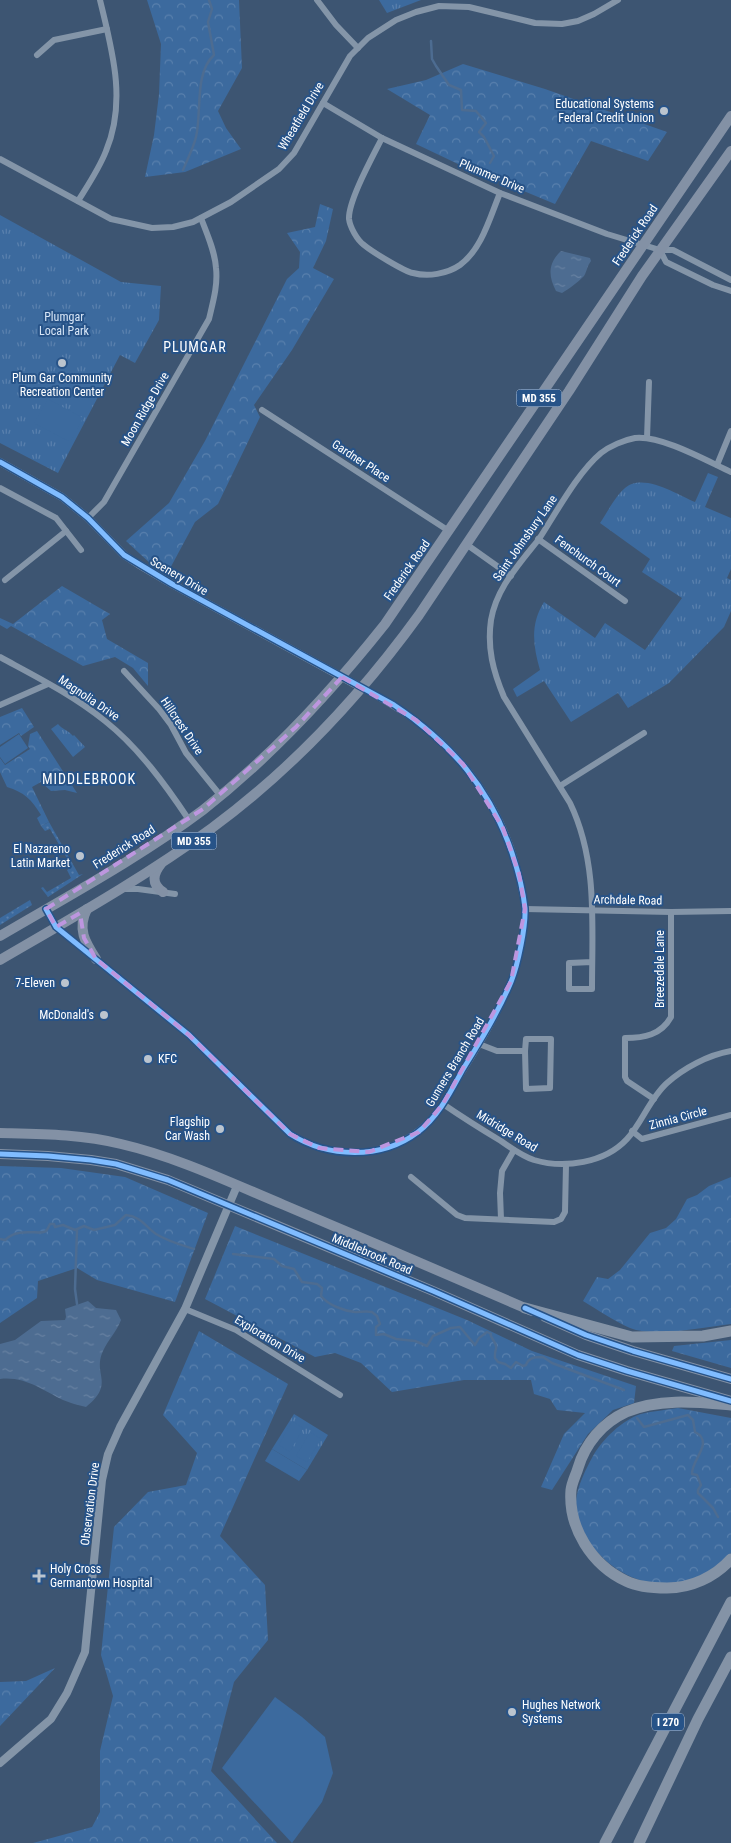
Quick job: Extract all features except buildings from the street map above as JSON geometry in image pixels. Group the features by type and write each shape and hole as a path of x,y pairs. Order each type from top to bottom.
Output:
{"highway":[{"path":"525,1308 632,1337 703,1336 731,1331"},
{"path":"731,1405 679,1401 626,1412 608,1423 595,1435 582,1454 571,1489 572,1514 579,1535 605,1569 628,1582 654,1588 676,1588 698,1582 712,1575 731,1559"},
{"name":"I 270","path":"605,1843 731,1602"},
{"name":"I 270","path":"639,1843 698,1719 731,1657"}],"main road":[{"name":"Frederick Road","path":"0,936 137,855 189,820 253,768 296,727 342,677 385,624 731,116"},
{"name":"MD 355","path":"0,960 163,862 212,828 280,772 312,742 362,688 404,635 569,391 660,250 731,150"},
{"path":"163,862 157,869 154,878 156,886 163,892"},
{"path":"87,909 82,921 82,932 96,960"},
{"name":"Middlebrook Road","path":"0,1133 49,1134 93,1139 121,1144 175,1160 586,1335 633,1351 731,1379"},
{"name":"Middlebrook Road","path":"0,1154 91,1160 116,1164 168,1180 433,1291 578,1355 731,1401"}],"street":[{"path":"78,201 106,151 116,120 117,93 115,67 100,0"},
{"path":"317,0 336,25 358,48"},
{"name":"Wheatfield Drive","path":"0,159 111,219 152,228 173,227 201,218 231,202 279,169 294,153 350,56 368,38 396,20 439,6 468,7 535,24 562,24 578,21 618,0"},
{"path":"37,55 54,40 107,29"},
{"name":"Plummer Drive","path":"323,103 382,138 500,193 606,234 660,250 673,250 731,280"},
{"path":"382,138 350,207 350,220 362,244 412,273 428,275 444,273 462,264 474,252 500,193"},
{"name":"Moon Ridge Drive","path":"88,518 104,502 209,319 215,291 216,267 201,218"},
{"path":"660,250 666,262 713,285 731,290"},
{"path":"647,438 649,382"},
{"name":"Gardner Place","path":"262,410 449,531"},
{"path":"716,465 731,431"},
{"name":"Saint Johnsbury Lane","path":"592,962 569,963 569,989 592,989 592,962 592,910 591,878 584,838 578,818 560,786 504,697 493,669 489,643 492,618 504,586 589,465 601,453 621,442 634,438 647,438 665,443 731,472"},
{"name":"Scenery Drive","path":"0,462 62,497 88,518 124,555 138,564 362,688"},
{"path":"0,488 52,515 81,550"},
{"path":"5,580 66,531"},
{"name":"Fenchurch Court","path":"538,538 625,601"},
{"path":"466,544 511,576"},
{"name":"Magnolia Drive","path":"0,657 97,715 122,736 148,765 189,820"},
{"name":"Hillcrest Drive","path":"124,671 159,709 186,753 220,795"},
{"path":"0,705 48,684"},
{"name":"Gunners Branch Road","path":"46,909 56,927 189,1035 290,1134 302,1142 319,1148 342,1152 370,1152 404,1141 419,1132 436,1115 479,1044 511,981 519,953 525,909 519,874 503,828 485,794 463,764 441,741 416,720 362,688"},
{"path":"560,786 644,733"},
{"path":"117,890 138,889 175,894"},
{"name":"Archdale Road","path":"525,909 671,912 731,910"},
{"name":"Breezedale Lane","path":"654,1099 625,1077 625,1038 648,1037 668,1023 671,1017 671,912"},
{"path":"526,1039 551,1039 550,1088 526,1089 525,1050 526,1039"},
{"path":"479,1044 497,1051 525,1050"},
{"name":"Midridge Road","path":"442,1104 532,1160 566,1165 584,1161 611,1151 626,1140 666,1084 710,1057 731,1050"},
{"name":"Zinnia Circle","path":"632,1131 642,1139 731,1115"},
{"path":"500,1219 502,1171 514,1150"},
{"path":"411,1177 458,1215 465,1218 554,1222 561,1219 565,1212 566,1165"},
{"name":"Observation Drive","path":"0,1763 51,1719 67,1694 85,1652 102,1480 108,1454 120,1427 185,1309 237,1186"},
{"name":"Exploration Drive","path":"185,1309 236,1330 340,1395"}],"highlighted area":[{"path":"342,677 416,720 463,764 503,828 519,874 525,909 511,981 443,1104 419,1132 369,1152 319,1148 290,1134 189,1035 96,959 84,938 80,913 56,927 46,909 203,809 296,727"}],"green space":[{"path":"147,0 239,0 242,68 218,111 226,128 241,149 185,172 145,177 154,135 159,94 161,44"},
{"path":"379,0 421,0 387,13"},
{"path":"463,64 545,89 667,132 648,161 591,141 555,204 458,164 416,144 430,115 387,89 426,80"},
{"path":"320,204 333,209 326,241 313,268 334,279 292,350 254,405 260,417 218,504 195,522 167,574 152,565 126,541 169,503 205,441 287,279 299,268 300,252 287,233 315,227"},
{"name":"Plumgar Local Park","path":"0,215 121,282 161,286 159,320 135,363 120,355 58,473 0,443"},
{"path":"48,399 83,418 70,442 34,423"},
{"path":"708,473 718,477 705,507 731,518 731,569 727,578 731,580 731,611 724,627 669,683 628,708 618,693 571,722 544,681 517,697 513,689 540,670 534,644 534,635 536,619 544,602 595,638 605,623 645,650 682,598 642,572 650,559 600,523 618,495 632,484 641,482 660,486 695,502"},
{"path":"62,586 110,614 102,620 107,639 148,663 148,686 133,668 115,657 83,666 11,626 7,629 0,625 0,618 13,624"},
{"path":"22,708 34,727 21,736 19,733 0,745 0,717"},
{"path":"58,724 74,735 85,747 73,757 51,729"},
{"path":"37,731 77,793 65,790 51,791 41,782 32,787 49,822 41,826 37,818 41,815 34,805 23,794 7,787 0,772 0,758 5,765 30,749 28,746 30,734"},
{"path":"19,734 28,748 5,764 0,757 0,747"},
{"path":"49,822 79,875 83,874 48,897 41,888 43,887 47,892 71,878 67,870 72,867 50,829 45,831 41,826"},
{"path":"30,900 32,905 0,925 0,918"},
{"path":"0,1166 61,1168 125,1177 208,1213 175,1302 97,1280 77,1268 38,1281 37,1298 0,1323"},
{"path":"731,1177 731,1324 680,1331 640,1331 618,1322 583,1301 597,1277 608,1279 620,1270 650,1233 666,1228 676,1219 687,1199 697,1195 709,1186"},
{"path":"235,1226 467,1320 532,1351 636,1386 634,1403 613,1410 588,1434 552,1490 541,1487 564,1434 585,1413 557,1410 550,1399 534,1394 531,1380 464,1380 392,1392 361,1363 335,1353 315,1357 205,1299"},
{"path":"199,1331 288,1384 220,1536 265,1585 268,1640 234,1682 211,1771 277,1843 33,1843 92,1827 100,1812 100,1751 113,1696 101,1655 114,1527 148,1492 186,1485 197,1453 163,1415"},
{"path":"731,1340 731,1368 672,1351 674,1346"},
{"path":"678,1408 731,1418 731,1553 715,1567 697,1577 679,1583 660,1584 642,1581 624,1574 608,1562 593,1547 581,1526 576,1502 580,1484 590,1461 602,1443 614,1431 627,1421 641,1414"},
{"path":"294,1414 328,1435 307,1470 272,1449"},
{"path":"292,1421 303,1428 290,1452 279,1445"},
{"path":"310,1432 321,1439 307,1462 296,1456"},
{"path":"272,1449 307,1470 299,1481 265,1461"},
{"path":"55,1668 0,1726 0,1682 26,1681"},
{"path":"275,1697 325,1737 333,1773 322,1802 292,1843 222,1768"}],"water":[{"path":"561,251 590,258 591,261 584,276 562,293 556,291 551,275 554,260"},
{"path":"88,1301 96,1308 116,1310 121,1320 100,1359 102,1385 100,1392 86,1407 63,1400 25,1382 0,1379 0,1344 15,1340 41,1321 65,1320 65,1309"}],"waterway":[{"path":"183,170 196,137 201,83 208,63 214,55 208,22 212,9 209,0"},
{"path":"431,41 432,59 436,66 449,85 461,90 462,110 476,111 486,123 479,132 484,137 494,156 490,163"},
{"path":"0,1239 5,1240 17,1233 23,1232 43,1232 47,1230 50,1224 54,1224 55,1227 63,1225 75,1230 84,1226 94,1230 115,1225 126,1215 135,1217 160,1236 174,1243 194,1249"},
{"path":"77,1230 75,1289 77,1304"},
{"path":"233,1254 274,1259 282,1266 294,1269 302,1282 317,1284 322,1288 321,1296 332,1305 355,1312 372,1312 377,1316 380,1324 376,1327 376,1335 384,1334 396,1339 415,1341 427,1346 433,1336 451,1328 460,1327 475,1345 479,1338 487,1332 491,1334 496,1345 495,1358 498,1362 511,1368 516,1362 523,1366 533,1358 543,1357 552,1363 624,1390"},
{"path":"637,1418 644,1427 688,1415 693,1420 695,1432 701,1436 703,1446 692,1474 697,1475 701,1485 698,1493 713,1508 718,1517"}],"cycle path":[{"path":"0,462 62,497 88,518 124,555 172,584 394,705 433,735 451,751 466,769 492,808 512,853 523,894 525,916 519,956 506,994 438,1112 418,1132 403,1141 371,1151 354,1152 321,1148 290,1134 189,1035 56,927 46,909"},
{"path":"0,1154 91,1160 116,1164 168,1180 433,1291 578,1355 731,1401"},
{"path":"525,1308 586,1335 633,1351 731,1379"}],"place":[{"name":"Educational Systems Federal Credit Union","path":"664,111"},
{"name":"Plum Gar Community Recreation Center","path":"62,363"},
{"name":"El Nazareno Latin Market","path":"80,856"},
{"name":"7-Eleven","path":"65,983"},
{"name":"McDonald's","path":"104,1015"},
{"name":"KFC","path":"148,1059"},
{"name":"Flagship Car Wash","path":"220,1129"},
{"name":"Holy Cross Germantown Hospital","path":"39,1576"},
{"name":"Hughes Network Systems","path":"512,1712"}],"district":[{"name":"PLUMGAR","path":"195,347"},
{"name":"MIDDLEBROOK","path":"89,779"}]}
